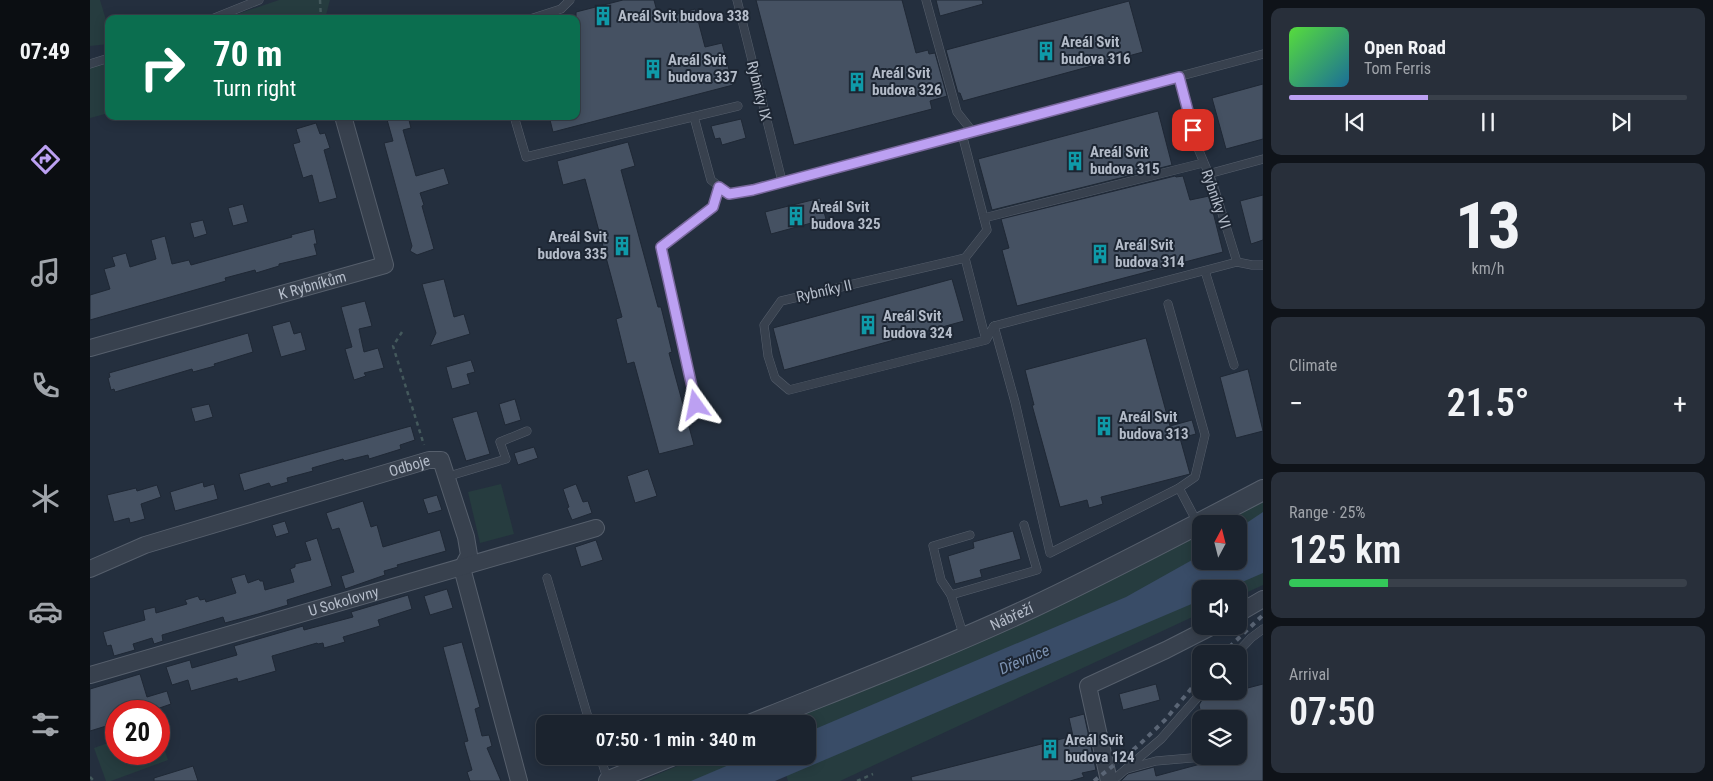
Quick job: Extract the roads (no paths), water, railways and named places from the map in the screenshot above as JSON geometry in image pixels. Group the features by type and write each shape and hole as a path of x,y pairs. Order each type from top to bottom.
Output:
{"street":[{"name":"K Rybníkům","path":"90,348 386,265 344,120"},
{"name":"Odboje","path":"90,569 106,560 145,545 429,460 440,460 466,537 469,555 462,568 519,781"},
{"name":"Nábřeží","path":"1215,515 1263,490"},
{"name":"Nábřeží","path":"774,715 964,638 1033,607 1192,527"},
{"name":"U Sokolovny","path":"90,675 596,528"},
{"path":"1247,608 1263,599"},
{"path":"1110,781 1088,686 1195,635"},
{"path":"608,781 648,765"}],"lane":[{"path":"222,15 260,0"},
{"path":"542,15 561,9 570,0"},
{"name":"Rybníky IX","path":"737,0 782,181"},
{"path":"926,0 957,112 972,131"},
{"path":"694,117 711,180 729,194 753,190 1263,54"},
{"path":"90,64 105,59"},
{"name":"Rybníky VI","path":"1179,77 1197,146 1213,184 1237,262"},
{"path":"515,120 526,157 738,106"},
{"path":"962,134 987,230 965,258 986,340"},
{"path":"1208,174 1263,159"},
{"path":"984,218 1203,163"},
{"path":"696,405 661,247 713,207 719,187"},
{"name":"Rybníky II","path":"965,258 781,301 764,325 768,356 775,378 789,390 986,340"},
{"path":"986,340 994,326 1237,262 1263,265"},
{"path":"1205,271 1234,366"},
{"path":"994,326 1015,402 1050,553 1179,488 1195,477 1205,435 1168,304"},
{"path":"446,477 506,459 500,442 527,431"},
{"path":"1179,488 1193,515"},
{"path":"951,595 1036,570 1024,525"},
{"path":"964,638 951,595 941,580 933,546 970,535"},
{"path":"547,578 587,715"},
{"path":"1244,645 1263,628"},
{"path":"1110,781 1161,739 1196,700"},
{"path":"1124,770 1156,761 1192,758"},
{"path":"603,765 608,781"}],"water":[{"name":"Dřevnice","path":"1263,512 1263,573 1247,580 1192,580 1192,604 816,764 816,729 1126,597 1192,560 1192,570 1248,570 1248,522"},
{"path":"729,765 813,765 775,781 691,781"}],"railway":[{"path":"1231,645 1263,615"},
{"path":"1094,781 1139,745 1165,720 1192,688"}],"place":[{"name":"Areál Svit budova 338","path":"603,16"},
{"name":"Areál Svit budova 316","path":"1046,51"},
{"name":"Areál Svit budova 337","path":"653,69"},
{"name":"Areál Svit budova 326","path":"857,82"},
{"name":"Areál Svit budova 315","path":"1075,161"},
{"name":"Areál Svit budova 325","path":"796,216"},
{"name":"Areál Svit budova 335","path":"622,246"},
{"name":"Areál Svit budova 314","path":"1100,254"},
{"name":"Areál Svit budova 324","path":"868,325"},
{"name":"Areál Svit budova 313","path":"1104,426"},
{"name":"Areál Svit budova 124","path":"1050,749"}]}
